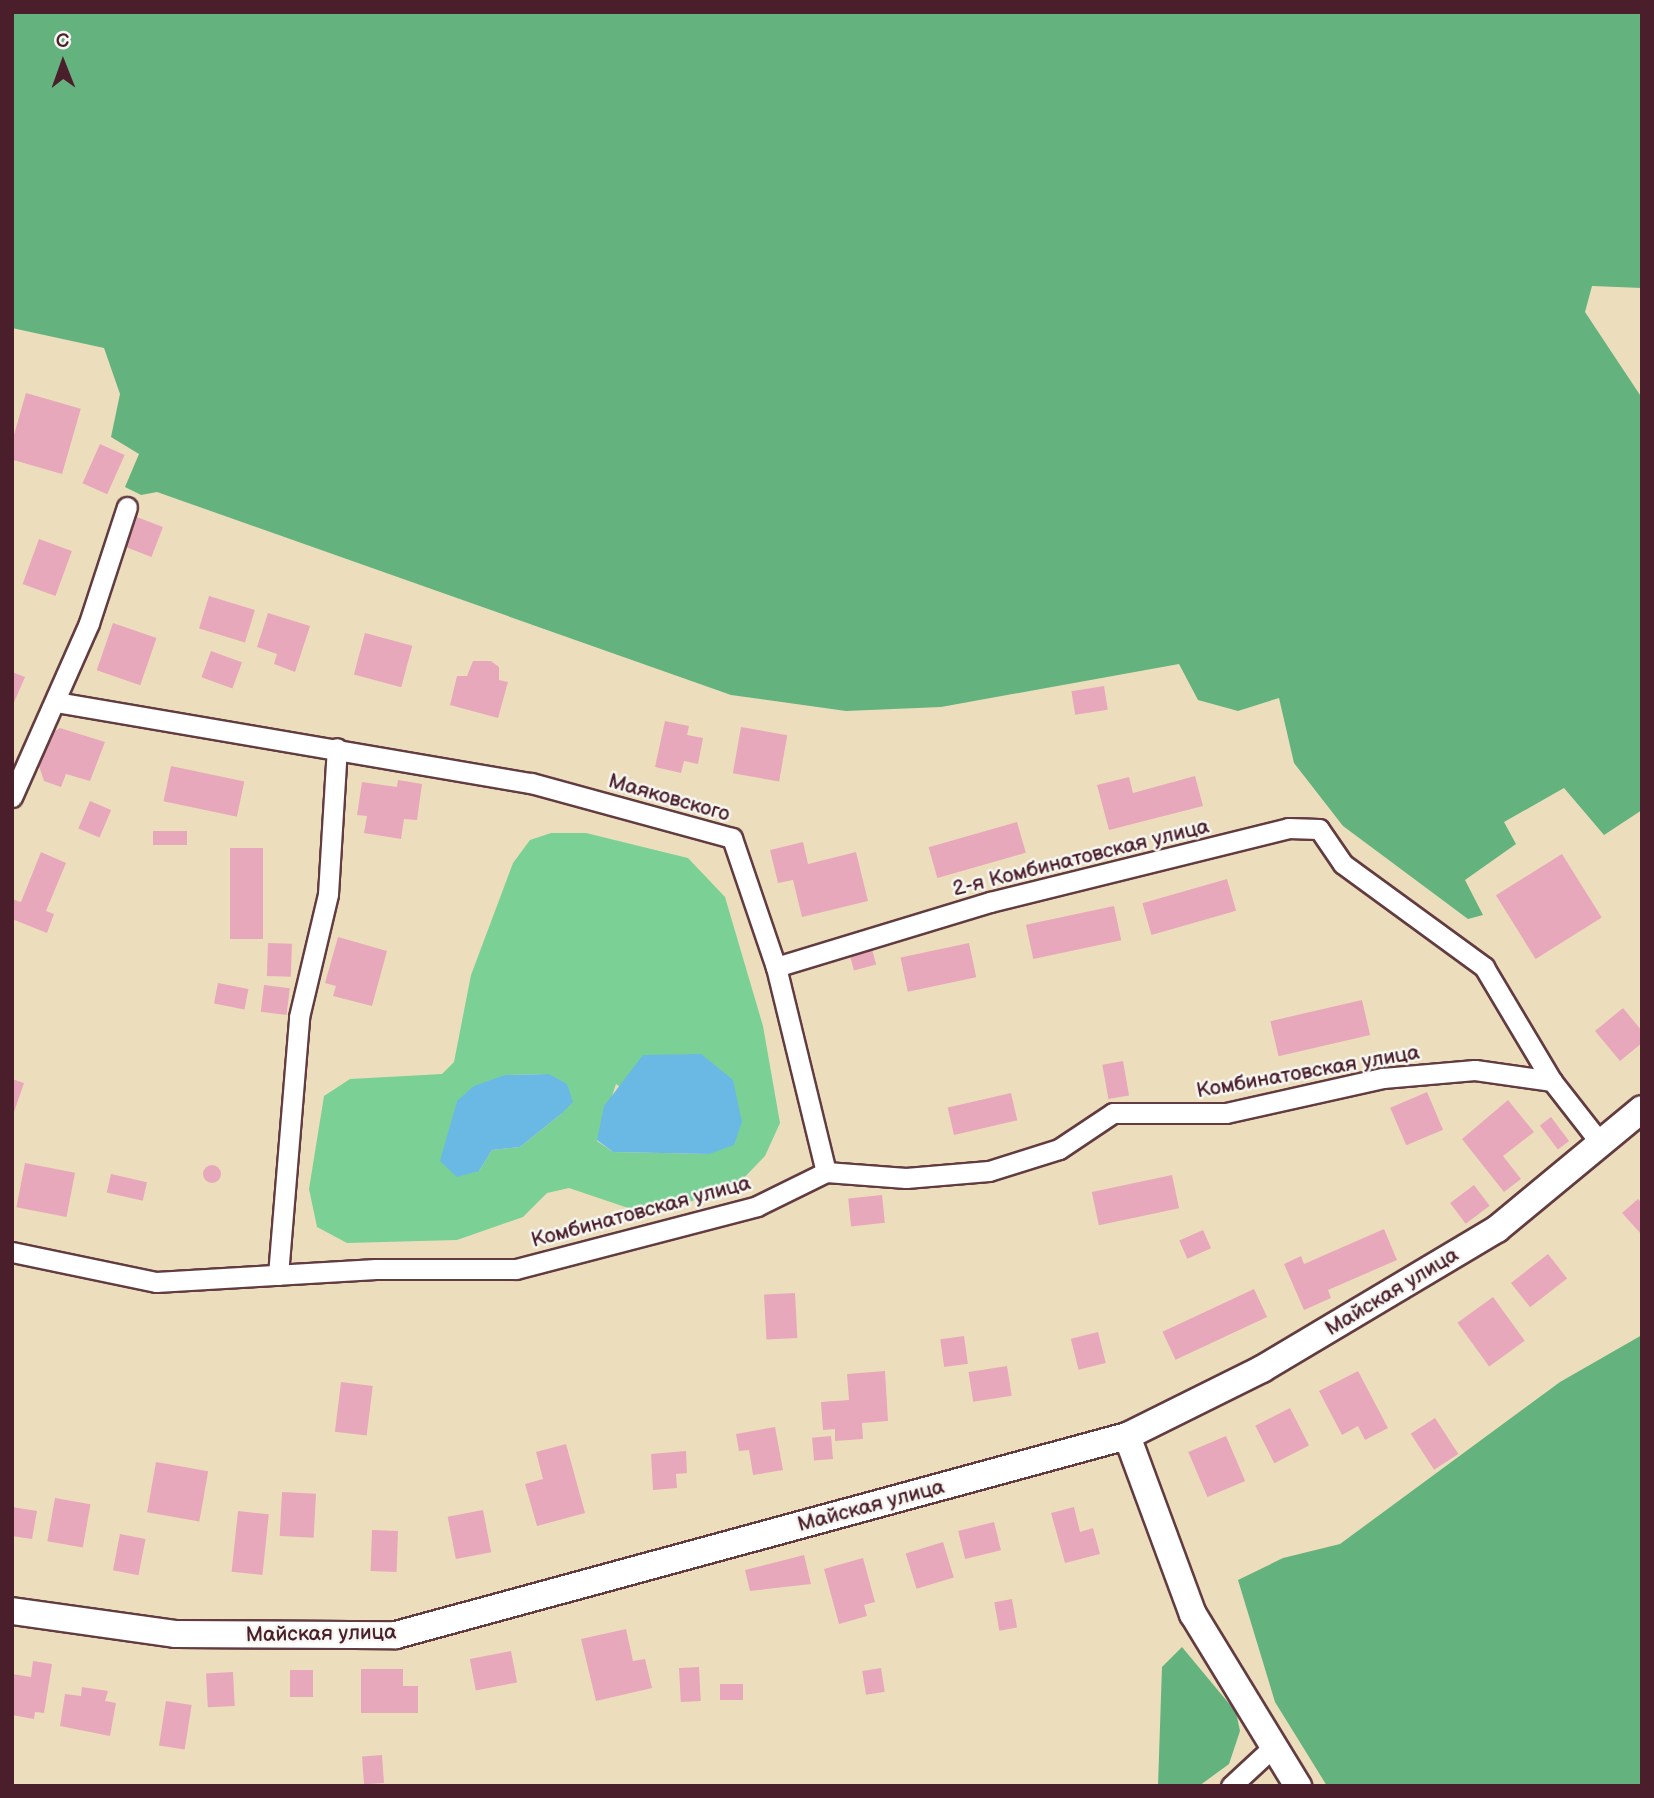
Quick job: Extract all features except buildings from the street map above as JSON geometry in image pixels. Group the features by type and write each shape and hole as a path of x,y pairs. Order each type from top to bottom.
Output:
{"street":[{"path":"12,797 56,702 127,507"},
{"name":"Маяковского","path":"56,702 531,783 732,838 776,967 826,1172"},
{"path":"278,1275 299,1017 328,894 337,748"},
{"name":"2-я Комбинатовская улица","path":"776,967 990,902 1288,828 1319,829 1343,864 1379,884 1484,967 1552,1081"},
{"name":"Комбинатовская улица","path":"12,1252 156,1282 278,1275 516,1269 757,1206 826,1172 906,1178 989,1171 1059,1149 1113,1113 1226,1113 1382,1078 1475,1070 1552,1081"},
{"path":"1552,1081 1602,1145"},
{"name":"Майская улица","path":"12,1612 176,1634 396,1635 1127,1436 1262,1369 1497,1229 1602,1145 1642,1109"},
{"path":"1127,1436 1193,1614 1272,1748 1298,1786"},
{"path":"1231,1786 1272,1748"}],"green space":[{"path":"12,12 1642,12 1642,288 1592,286 1585,312 1642,398 1642,810 1604,835 1564,788 1504,822 1516,844 1465,880 1483,915 1468,919 1343,826 1294,763 1279,698 1238,711 1198,700 1179,664 941,707 846,711 731,695 157,492 141,495 125,487 139,454 111,437 120,394 104,348 12,328"},
{"path":"551,833 586,833 688,858 725,897 763,1026 780,1123 765,1156 737,1185 678,1206 637,1211 569,1188 547,1193 523,1217 457,1240 347,1243 317,1227 309,1189 324,1096 350,1079 442,1074 454,1062 471,975 513,863 530,840","holes":["549,1074 561,1114 520,1147 492,1150 479,1171 450,1129 457,1102 505,1075","616,1084 709,1154 613,1152 597,1141"]},
{"path":"1642,1335 1642,1786 1327,1786 1275,1702 1238,1580 1283,1558 1340,1544 1560,1382"},
{"path":"1182,1647 1236,1712 1240,1731 1229,1764 1199,1786 1158,1786 1162,1667"}],"water":[{"path":"701,1054 733,1080 742,1122 734,1145 709,1154 613,1152 597,1140 604,1106 643,1055"},
{"path":"549,1074 567,1084 573,1102 520,1147 492,1150 479,1171 457,1177 440,1161 457,1101 474,1086 505,1075"}]}
